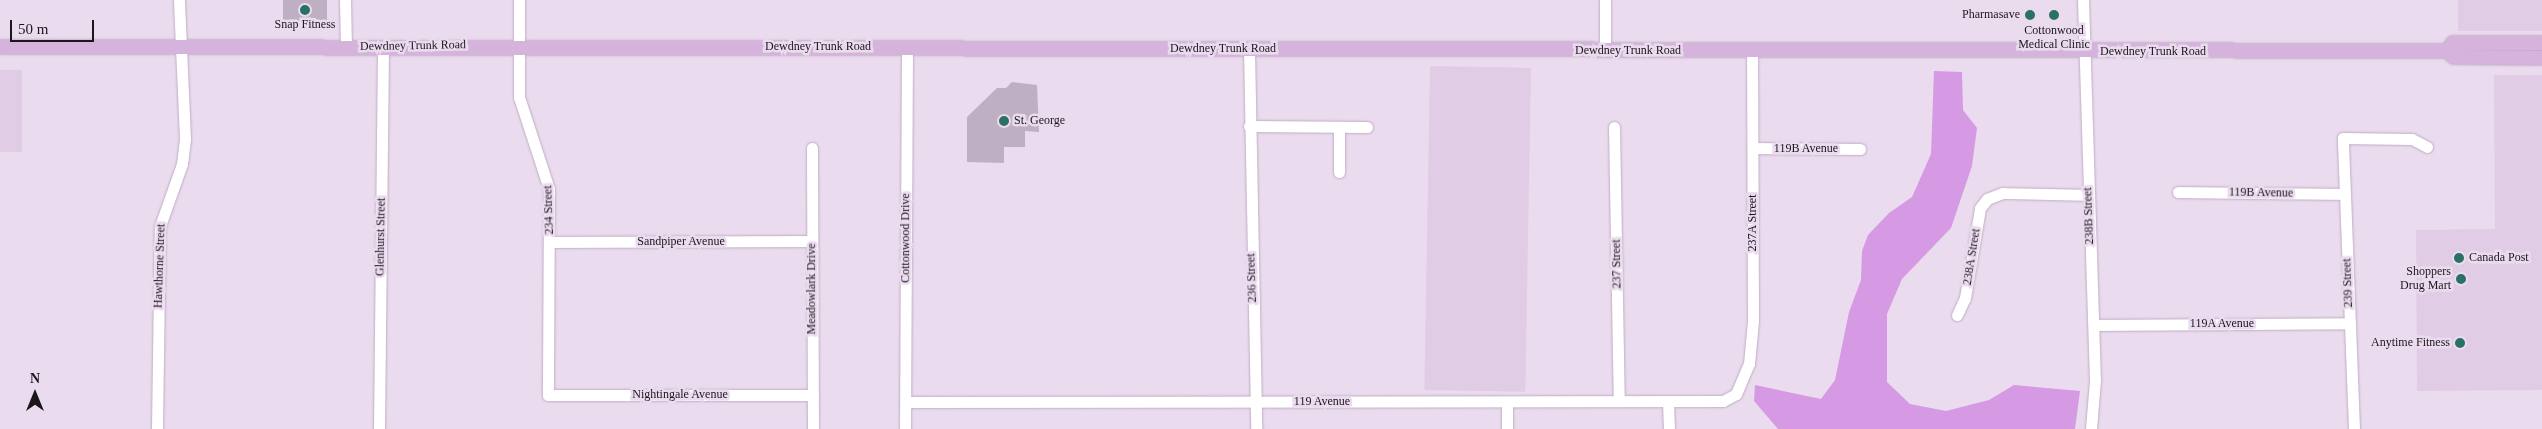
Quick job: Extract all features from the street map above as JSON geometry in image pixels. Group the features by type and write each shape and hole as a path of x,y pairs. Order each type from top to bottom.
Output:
{"main road":[{"name":"Dewdney Trunk Road","path":"2447,51 2453,43 2542,43"},
{"name":"Dewdney Trunk Road","path":"0,47 518,45 1605,51 2447,51 2454,57 2542,58"}],"street":[{"name":"Hawthorne Street","path":"157,429 160,226 182,164 185,138 180,47 180,0"},
{"path":"345,0 346,46"},
{"name":"234 Street","path":"519,0 518,45 521,105 548,177 550,242 548,395"},
{"path":"1605,0 1605,51"},
{"name":"238B Street","path":"2085,1 2088,195 2095,380 2091,429"},
{"name":"Glenhurst Street","path":"379,429 383,46"},
{"name":"Cottonwood Drive","path":"905,429 906,47"},
{"name":"236 Street","path":"1249,49 1256,429"},
{"name":"237A Street","path":"1736,394 1749,364 1753,321 1752,51"},
{"path":"1249,126 1367,127"},
{"path":"1339,172 1340,127"},
{"name":"237 Street","path":"1614,127 1619,401"},
{"name":"239 Street","path":"2354,429 2343,138 2412,139 2427,147"},
{"name":"Meadowlark Drive","path":"812,148 813,429"},
{"name":"119B Avenue","path":"1753,148 1860,149"},
{"name":"119B Avenue","path":"2178,192 2345,194"},
{"name":"238A Street","path":"1957,315 1965,298 1980,208 1987,199 2003,193 2088,195"},
{"name":"Sandpiper Avenue","path":"550,242 812,241"},
{"name":"119A Avenue","path":"2094,325 2350,323"},
{"name":"119 Avenue","path":"906,402 1668,402 1722,401 1736,394"},
{"name":"Nightingale Avenue","path":"548,395 813,395"},
{"path":"1507,402 1507,429"},
{"path":"1668,402 1669,429"}],"shaded area":[{"path":"2458,0 2542,0 2542,31 2458,31"},
{"path":"1430,66 1531,68 1525,392 1424,390"},
{"path":"0,70 22,70 22,152 0,152"},
{"path":"1934,71 1962,72 1963,110 1977,128 1972,166 1951,228 1902,279 1887,314 1887,382 1910,404 1946,411 1989,400 2014,385 2080,391 2075,429 1778,429 1754,401 1755,385 1821,399 1835,380 1849,312 1861,280 1862,251 1868,235 1889,213 1912,197 1931,154"},
{"path":"2494,75 2542,75 2542,390 2417,391 2416,230 2495,229"}],"building":[{"name":"Snap Fitness","path":"283,0 327,0 327,21 283,21"},
{"name":"St. George","path":"1012,82 1037,85 1039,132 1025,131 1025,147 1004,147 1004,163 967,162 967,117 997,88 1006,88"}],"place":[{"name":"Snap Fitness","path":"305,10"},
{"name":"Pharmasave","path":"2030,15"},
{"name":"Cottonwood Medical Clinic","path":"2054,15"},
{"name":"St. George","path":"1004,121"},
{"name":"Canada Post","path":"2459,258"},
{"name":"Shoppers Drug Mart","path":"2461,279"},
{"name":"Anytime Fitness","path":"2460,343"}]}
